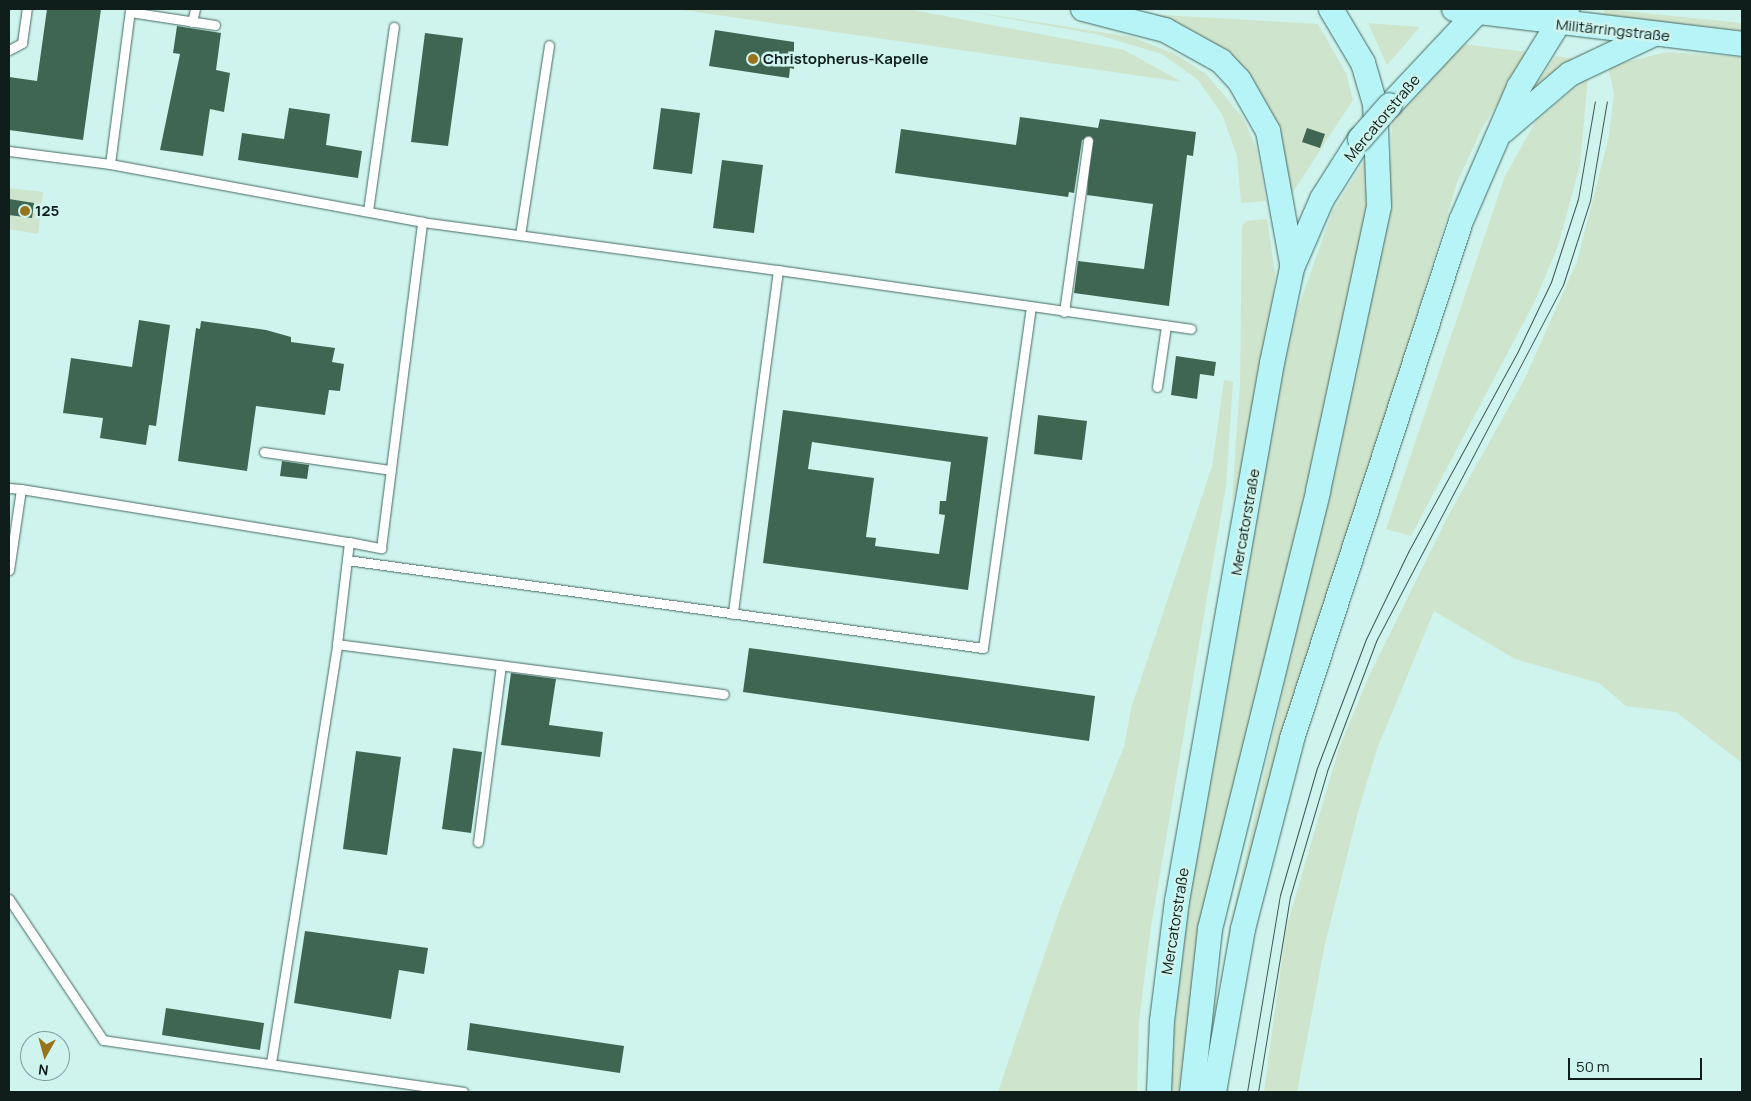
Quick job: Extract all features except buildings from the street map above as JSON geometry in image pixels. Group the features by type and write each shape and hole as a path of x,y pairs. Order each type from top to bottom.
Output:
{"main road":[{"path":"1083,9 1165,30 1221,61 1239,80 1268,131 1292,268"},
{"path":"1192,1092 1210,929 1318,491 1379,206 1375,104 1363,63 1331,9"},
{"name":"Militärringstraße","path":"1454,9 1562,14 1587,28 1742,44"},
{"name":"Mercatorstraße","path":"1159,1092 1162,1020 1177,902 1292,268 1322,199 1360,139 1390,104 1458,34 1491,11"},
{"path":"1214,1092 1243,929 1292,739 1461,221 1493,141 1562,14"},
{"path":"1493,141 1570,74 1655,34"}],"lane":[{"path":"9,50 22,43 27,9"},
{"path":"192,22 195,9"},
{"path":"110,164 130,11 215,25"},
{"path":"368,211 394,27"},
{"path":"520,235 549,45"},
{"path":"1064,312 1088,141"},
{"path":"9,150 110,164 422,222 778,270 1191,329"},
{"path":"9,488 381,548 422,222"},
{"path":"733,614 778,270"},
{"path":"347,560 983,648 1031,307"},
{"path":"1157,387 1166,326"},
{"path":"264,452 391,470"},
{"path":"9,570 20,489"},
{"path":"271,1063 337,644 349,542"},
{"path":"337,644 724,694"},
{"path":"478,842 501,665"},
{"path":"9,899 103,1040 463,1092"}],"green space":[{"path":"676,9 908,9 1124,50 1182,82"},
{"path":"955,9 1132,37 1175,54 1206,74 1243,118 1256,147 1266,201 1241,203 1237,156 1222,114 1198,80 1162,54 1095,34"},
{"path":"1605,9 1742,23 1742,34 1602,18"},
{"path":"1127,13 1318,24 1346,73 1353,100 1289,198 1260,97"},
{"path":"1368,23 1420,27 1387,65"},
{"path":"1462,44 1529,52 1481,130 1457,183 1226,945 1389,212 1392,113"},
{"path":"1666,52 1742,57 1742,763 1676,712 1626,706 1599,683 1515,659 1434,611 1377,749 1358,812 1325,944 1297,1092 1264,1092 1286,929 1339,748 1369,676 1447,518 1524,380 1577,262 1609,136 1614,93 1608,67"},
{"path":"1555,56 1575,59 1533,91 1533,90"},
{"path":"1588,77 1580,165 1558,246 1535,301 1411,536 1386,529 1505,176 1536,121"},
{"path":"1367,156 1369,199 1282,597 1184,1092 1169,1092 1180,945 1289,334 1332,212"},
{"name":"125","path":"9,188 43,192 38,234 9,229"},
{"path":"1267,219 1275,273 1272,316 1245,464 1232,501 1240,383 1242,226 1246,221"},
{"path":"1224,380 1233,382 1226,486 1151,927 1139,1021 1137,1092 998,1092 1060,909 1124,746 1132,705 1212,467"}],"tram line":[{"path":"1247,1092 1280,895 1317,768 1366,639 1408,552 1517,353 1551,282 1578,199 1595,101"},
{"path":"1258,1092 1290,897 1327,771 1376,641 1563,285 1590,201 1607,101"}],"place":[{"name":"Christopherus-Kapelle","path":"753,59"},
{"name":"125","path":"25,211"}]}
